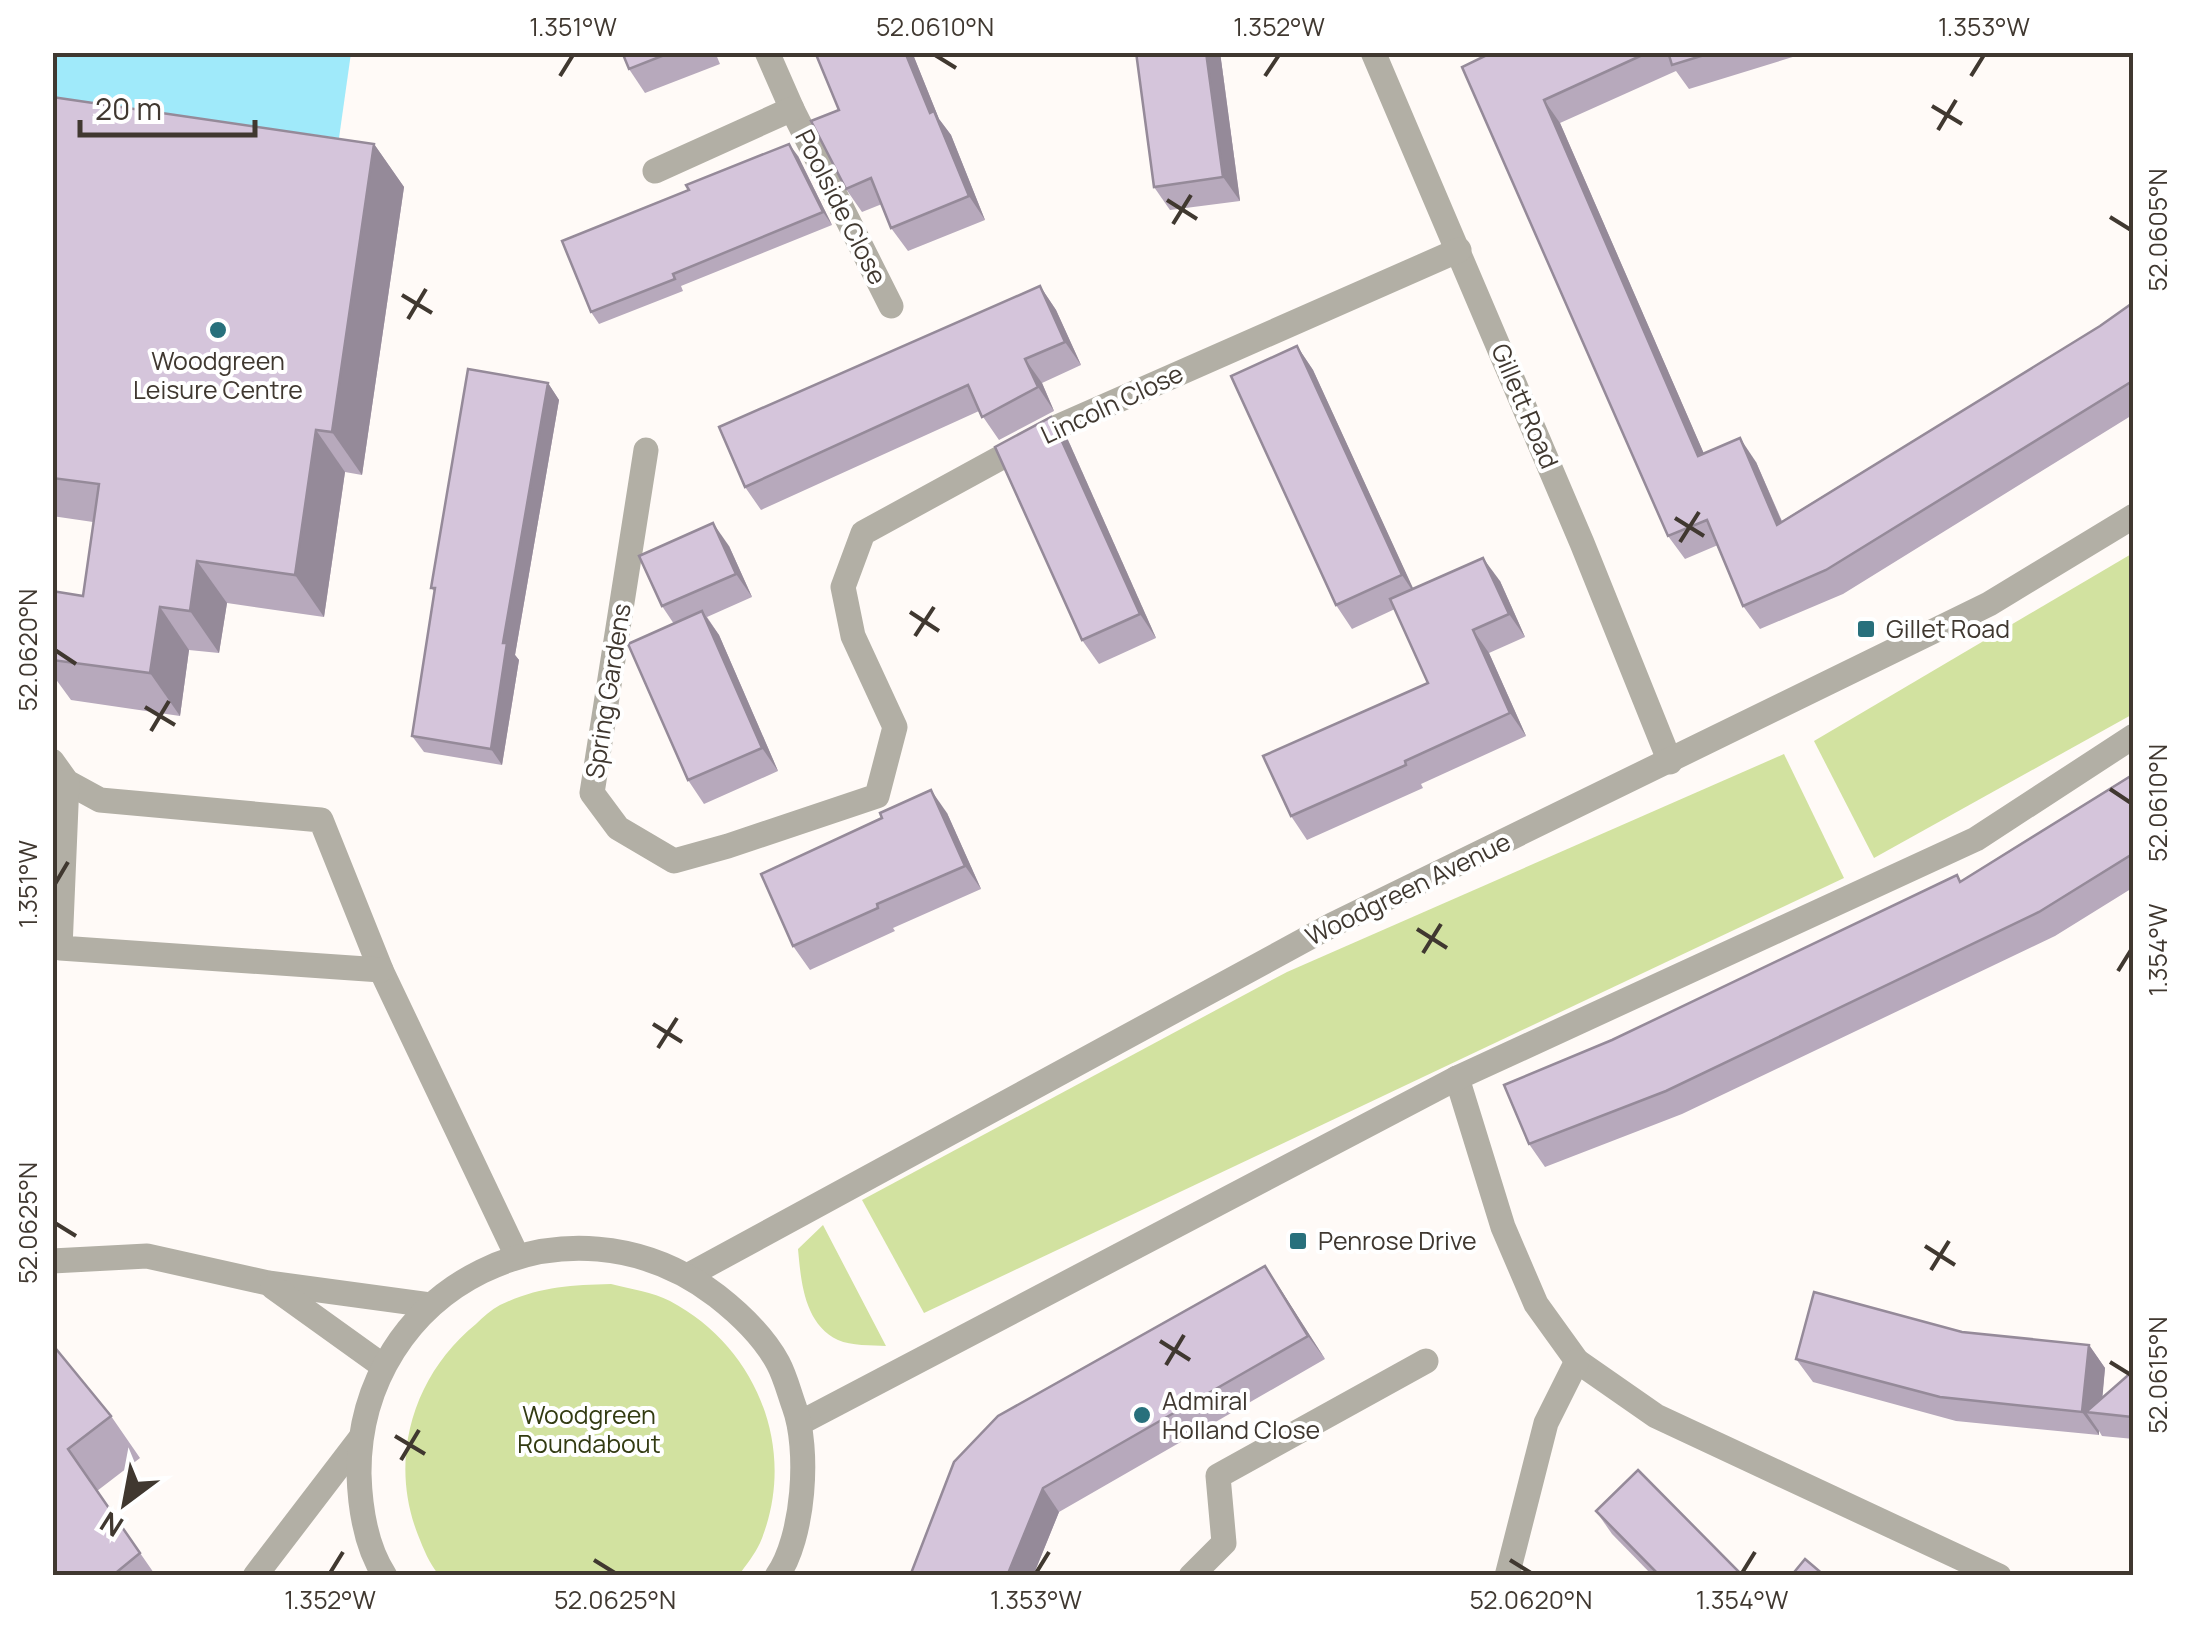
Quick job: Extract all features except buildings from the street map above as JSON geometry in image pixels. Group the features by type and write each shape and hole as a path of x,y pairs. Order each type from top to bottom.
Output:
{"street":[{"name":"Poolside Close","path":"767,52 891,306"},
{"name":"Gillett Road","path":"1373,52 1670,762"},
{"name":"Poolside Close","path":"655,171 792,109"},
{"name":"Lincoln Close","path":"877,796 896,727 853,636 843,586 862,533 1055,428 1459,250"},
{"name":"Spring Gardens","path":"646,450 592,793 618,828 674,860 877,796"},
{"name":"Woodgreen Avenue","path":"689,1275 1332,925 1988,604 2134,516"},
{"path":"800,1423 1457,1078 1976,839 2134,736"},
{"path":"60,772 100,800 321,820 381,970 517,1256"},
{"path":"60,772 60,948 381,970"},
{"path":"1457,1078 1514,1253 1536,1304 1578,1361 1656,1416 1999,1576"},
{"path":"385,1576 360,1507 359,1440 382,1366 404,1333 430,1305 471,1276 517,1256 575,1247 634,1253 689,1275 740,1313 778,1363 800,1423 804,1497 780,1574"},
{"path":"52,1261 147,1256 268,1283 430,1305"},
{"path":"268,1283 382,1366"},
{"path":"1192,1576 1224,1543 1218,1476 1426,1360"},
{"path":"1507,1576 1546,1423 1578,1361"},
{"path":"255,1576 359,1440"}],"green space":[{"path":"2133,553 2133,714 1874,858 1814,741"},
{"path":"1784,754 1844,878 924,1313 862,1200 1287,972"},
{"path":"823,1225 886,1346 838,1340 811,1313 798,1249"},
{"name":"Woodgreen Roundabout","path":"611,1284 670,1301 726,1345 747,1373 772,1438 775,1472 771,1508 756,1551 739,1575 439,1575 418,1535 406,1477 412,1420 436,1368 454,1345 500,1305 554,1288"}],"water":[{"path":"53,53 351,53 339,138 53,99"}],"place":[{"name":"Woodgreen Leisure Centre","path":"218,330"},
{"name":"Gillet Road","path":"1866,629"},
{"name":"Penrose Drive","path":"1298,1241"},
{"name":"Admiral Holland Close","path":"1142,1415"}]}
